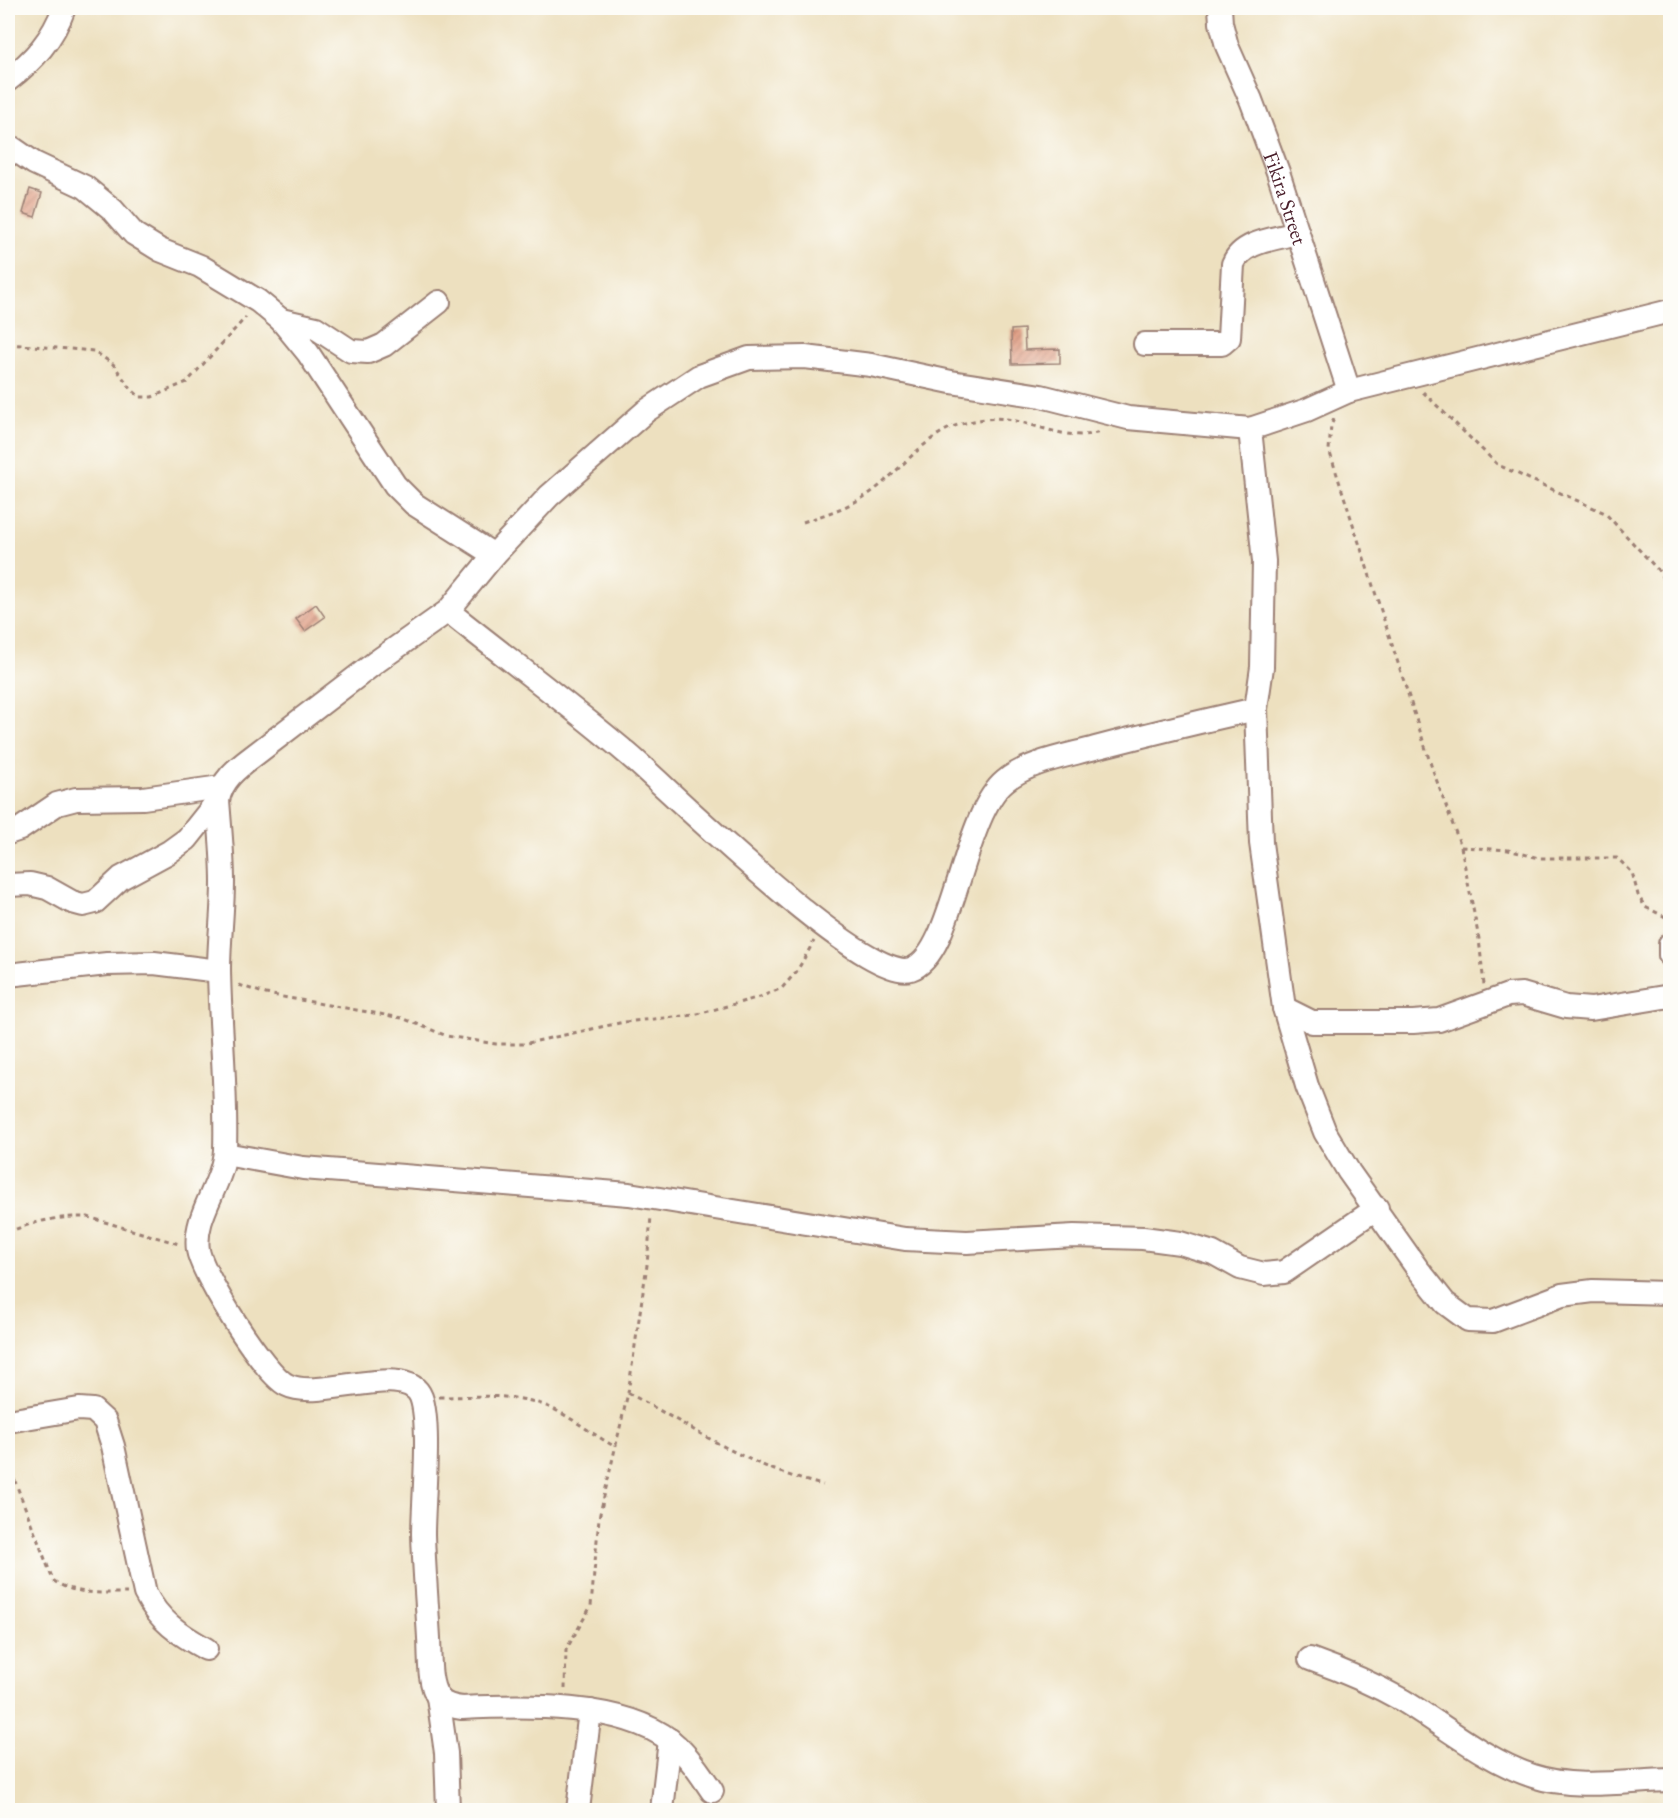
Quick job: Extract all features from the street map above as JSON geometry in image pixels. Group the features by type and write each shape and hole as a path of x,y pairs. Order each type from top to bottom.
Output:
{"street":[{"path":"8,80 42,48 57,26 64,8"},
{"name":"Fikira Street","path":"1220,8 1227,46 1267,141 1349,391"},
{"path":"8,145 25,158 85,187 113,210 134,234 160,250 200,266 258,301 281,320 308,353 395,485 414,504 494,555"},
{"path":"1144,344 1222,344 1229,338 1233,264 1237,254 1251,246 1297,233"},
{"path":"281,320 316,328 351,351 368,352 384,345 439,302"},
{"path":"8,885 30,884 47,888 72,902 83,905 95,902 121,878 169,852 187,839 234,771 376,662 448,612 494,555 549,496 646,411 699,376 749,358 805,357 871,365 951,382 1041,396 1128,418 1250,429 1307,410 1349,391 1671,311"},
{"path":"1250,429 1264,561 1262,667 1256,709 1261,843 1284,1008 1307,1086 1325,1132 1349,1172 1377,1208 1417,1268 1445,1303 1468,1320 1493,1321 1562,1295 1593,1291 1671,1293"},
{"path":"448,612 628,754 795,905 881,962 903,970 912,969 921,963 939,936 977,822 990,795 1006,780 1023,770 1068,755 1256,709"},
{"path":"8,833 20,829 57,804 76,799 220,794"},
{"path":"220,794 223,884 219,971 223,1035 225,1154 220,1178 200,1224 198,1249 218,1294 267,1370 287,1386 315,1389 351,1387 392,1380 410,1384 421,1396 424,1422 423,1536 429,1642 432,1674 438,1697 446,1754 448,1810"},
{"path":"1671,944 1671,955"},
{"path":"8,975 107,964 154,963 219,971"},
{"path":"1284,1008 1312,1022 1413,1022 1439,1020 1485,1002 1522,994 1566,1007 1591,1009 1671,996"},
{"path":"225,1154 303,1168 653,1198 872,1235 941,1242 988,1242 1074,1236 1143,1238 1180,1244 1213,1253 1240,1268 1264,1274 1284,1272 1377,1208"},
{"path":"8,1421 79,1409 93,1410 105,1421 113,1446 145,1593 155,1612 177,1633 206,1649"},
{"path":"1310,1659 1352,1675 1401,1700 1498,1759 1533,1776 1569,1782 1671,1780"},
{"path":"438,1697 448,1706 462,1708 546,1707 590,1711 636,1724 670,1740 693,1763 712,1791"},
{"path":"578,1810 590,1711"},
{"path":"662,1810 670,1740"}],"path":[{"path":"8,344 94,351 113,364 131,389 140,397 152,397 187,382 240,325 258,301"},
{"path":"1410,377 1444,415 1498,465 1605,513 1658,570 1671,590"},
{"path":"1349,391 1331,425 1329,450 1427,754 1461,847 1479,939 1485,1002"},
{"path":"803,522 845,508 871,492 933,439 958,425 984,419 1006,419 1084,437 1115,427 1128,418"},
{"path":"1461,847 1508,850 1539,858 1617,858 1632,872 1638,895 1645,907 1671,919"},
{"path":"219,971 239,985 266,994 402,1018 447,1036 496,1044 523,1044 624,1022 694,1015 782,988 806,957 821,923"},
{"path":"566,1709 566,1650 591,1606 599,1518 628,1393 647,1265 653,1198"},
{"path":"8,1233 21,1226 73,1216 88,1217 198,1249"},
{"path":"628,1393 719,1446 758,1465 786,1476 823,1485"},
{"path":"421,1396 503,1396 528,1400 558,1412 614,1446"},
{"path":"8,1463 53,1580 58,1584 82,1590 145,1593"}],"building":[{"path":"30,189 42,193 35,217 23,213"},
{"path":"1024,329 1025,350 1060,349 1060,363 1012,364 1011,330"},
{"path":"316,604 325,617 305,631 296,619"}]}
